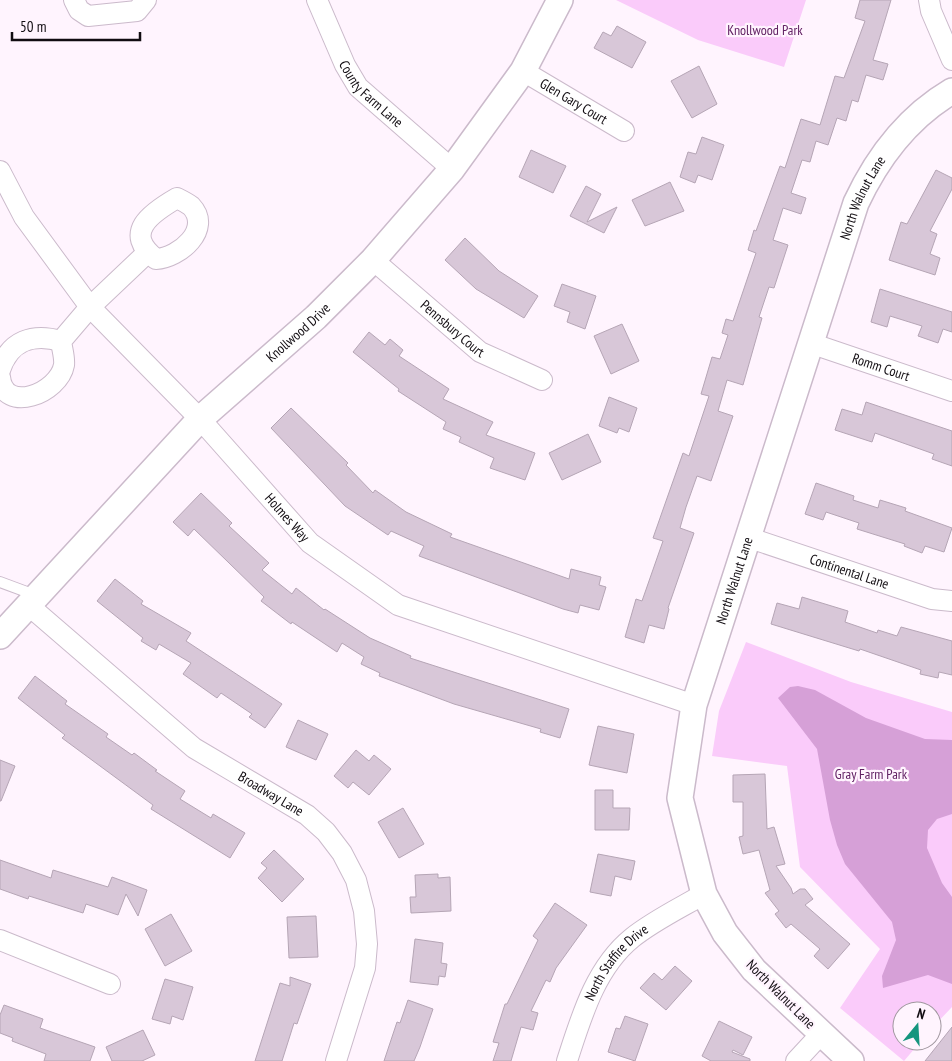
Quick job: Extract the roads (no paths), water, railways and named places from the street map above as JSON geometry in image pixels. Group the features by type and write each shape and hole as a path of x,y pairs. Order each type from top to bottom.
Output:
{"street":[{"path":"74,0 80,10 88,16 137,11 146,0"},
{"name":"County Farm Lane","path":"318,0 345,64 358,87 452,169"},
{"name":"Knollwood Drive","path":"0,636 31,600 200,419 316,317 373,260 452,169 522,71 560,0"},
{"path":"929,0 930,11 952,60"},
{"name":"Glen Gary Court","path":"522,71 624,131"},
{"name":"North Walnut Lane","path":"851,1061 754,970 725,933 704,894 680,798 694,704 849,220 871,172 900,134 933,104 952,91"},
{"name":"Holmes Way","path":"0,171 24,217 90,307 200,419 310,543 398,605 694,704"},
{"path":"0,378 8,392 16,398 32,397 51,387 62,372 64,362 61,342 90,307 147,253"},
{"name":"Pennsbury Court","path":"373,260 480,352 542,380"},
{"path":"0,370 4,358 26,339 45,336 61,342"},
{"name":"Romm Court","path":"810,343 952,391"},
{"name":"Continental Lane","path":"747,537 932,600 952,601"},
{"name":"Broadway Lane","path":"31,600 194,748 307,815 326,832 342,853 356,880 364,911 367,944 365,968 336,1061"},
{"name":"North Staffire Drive","path":"567,1061 580,1020 600,974 631,938 704,894"},
{"path":"0,940 110,984"},
{"path":"796,1061 821,1034"}],"lane":[{"path":"0,582 31,600"}],"park label":[{"name":"Knollwood Park","path":"765,30"},
{"name":"Gray Farm Park","path":"871,774"}]}
